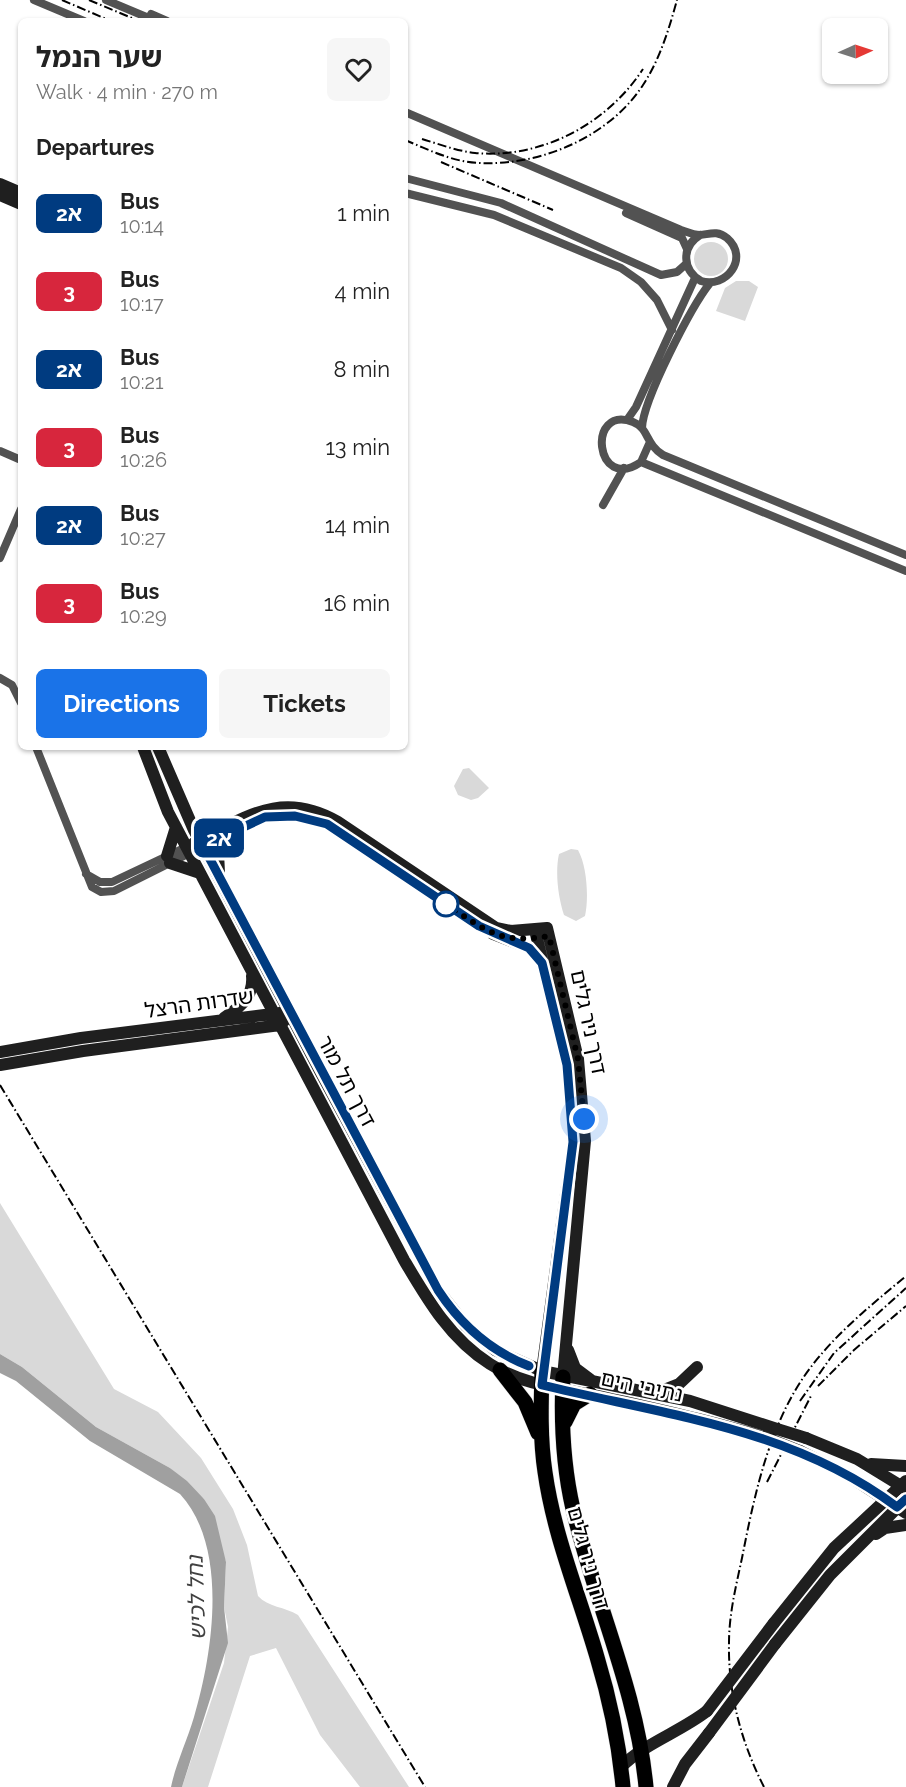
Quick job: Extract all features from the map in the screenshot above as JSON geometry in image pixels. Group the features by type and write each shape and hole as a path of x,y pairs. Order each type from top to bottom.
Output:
{"highway":[{"path":"500,1370 525,1402 542,1445"},
{"name":"דרך ניר גלים","path":"542,1378 542,1445 545,1473 558,1532 602,1672 617,1738 623,1787"},
{"path":"563,1384 564,1455 573,1509 618,1650 642,1751 646,1787"},
{"path":"564,1434 567,1414 574,1404 595,1389"}],"street":[{"path":"34,0 77,18"},
{"path":"106,0 149,18"},
{"path":"118,0 160,18"},
{"path":"408,113 530,167 700,235"},
{"path":"408,119 682,238 687,249 686,264 695,278 710,283 720,281 735,266 735,253 724,236 712,232 700,235 687,249"},
{"path":"408,179 501,202 661,275 677,272 686,264"},
{"path":"0,184 18,192"},
{"path":"408,194 494,215 621,268 641,282 657,300 672,330"},
{"path":"0,195 18,203"},
{"path":"627,420 636,407 695,278"},
{"path":"710,283 695,304 647,404 642,428 649,444 668,458 906,555"},
{"path":"624,468 606,460 602,454 600,440 612,423 627,420 642,428"},
{"path":"641,462 649,444"},
{"path":"0,451 18,459"},
{"path":"603,505 624,468 641,462 906,571"},
{"path":"0,558 18,516"},
{"path":"0,678 12,685 18,698"},
{"path":"37,750 86,874 100,882 111,882 168,860 227,830 255,820 274,816 295,816 327,824 479,926 529,948 542,963"},
{"name":"דרך תל מור","path":"144,750 176,827 429,1304 457,1337 500,1370 563,1384"},
{"name":"דרך תל מור","path":"159,750 187,814 219,878 443,1299 482,1340 542,1378"},
{"path":"219,878 218,852 227,830 248,814 270,808 300,808 319,812 338,822 496,928 542,933"},
{"path":"187,814 201,825 227,830"},
{"path":"168,860 176,827"},
{"path":"168,860 200,873"},
{"path":"509,940 542,933"},
{"name":"דרך ניר גלים","path":"542,933 542,963 567,1065 573,1142 542,1378"},
{"name":"דרך ניר גלים","path":"542,933 578,1059 584,1097 585,1141 563,1384"},
{"path":"222,1019 241,1005 251,993 250,969"},
{"name":"שדרות הרצל","path":"0,1052 81,1038 222,1019 273,1013 290,1014"},
{"name":"שדרות הרצל","path":"0,1065 84,1051 280,1025 290,1014"},
{"path":"566,1343 575,1368 595,1389"},
{"path":"515,1361 528,1358 545,1345"},
{"path":"655,1394 679,1384 697,1367"},
{"name":"נתיבי הים","path":"563,1384 655,1394 716,1408 774,1435 886,1499 903,1506"},
{"name":"נתיבי הים","path":"595,1389 693,1418 774,1435 806,1438 865,1464 904,1485"},
{"path":"865,1464 906,1466"},
{"path":"621,1767 642,1751 687,1727 707,1711 834,1548 904,1485"},
{"path":"673,1787 686,1764 775,1644 830,1575 860,1544 903,1506"},
{"path":"860,1544 885,1528 906,1525"}],"shaded area":[{"path":"711,242 723,247 728,259 723,271 711,276 699,271 694,259 699,247"},
{"path":"736,281 749,281 758,287 745,321 716,311 725,288"},
{"path":"469,768 489,788 478,798 471,800 458,795 454,786 463,769"},
{"path":"571,849 578,850 586,882 585,916 576,921 564,915 558,884 559,854"},
{"path":"0,1203 114,1389 158,1412 201,1458 233,1509 247,1545 258,1596 262,1600 298,1615 409,1787 360,1787 320,1735 276,1648 250,1656 208,1787 182,1787 224,1663 228,1627 224,1607 226,1562 204,1499 170,1468 96,1427 22,1367 0,1354"},
{"path":"0,1354 22,1367 96,1427 170,1468 187,1481 204,1499 215,1516 226,1562 224,1607 228,1643 182,1787 171,1787 201,1691 211,1632 213,1601 206,1542 195,1516 180,1494 90,1441 16,1381 0,1373"}],"railway":[{"path":"62,0 104,18"},
{"path":"89,0 132,18"},
{"path":"408,141 450,158 479,163 502,163 526,159 571,145 612,120 643,85 659,54 677,0"},
{"path":"422,139 475,153 500,153 548,144 592,121 628,89 643,69"},
{"path":"441,162 553,210"},
{"path":"0,1085 425,1787"},
{"path":"764,1787 743,1735 734,1699 729,1662 729,1632 735,1590 757,1488 780,1419 803,1378 838,1336 906,1276"},
{"path":"800,1401 834,1353 906,1288"},
{"path":"818,1386 854,1350 906,1306"},
{"path":"767,1482 812,1394"}],"bus line":[{"name":"2א","path":"529,1366 495,1350 482,1340 449,1307 438,1290 320,1071 203,846 265,817 284,815 316,820 334,827 479,926 529,948 542,963 567,1065 572,1101 573,1142 562,1235 545,1345 542,1385 693,1418 772,1440 815,1457 897,1507 906,1499"}],"route":[{"path":"446,904 479,926 509,940 549,936 578,1059 584,1097 584,1119"}],"water label":[{"name":"נחל לכיש","path":"196,1598"}]}
